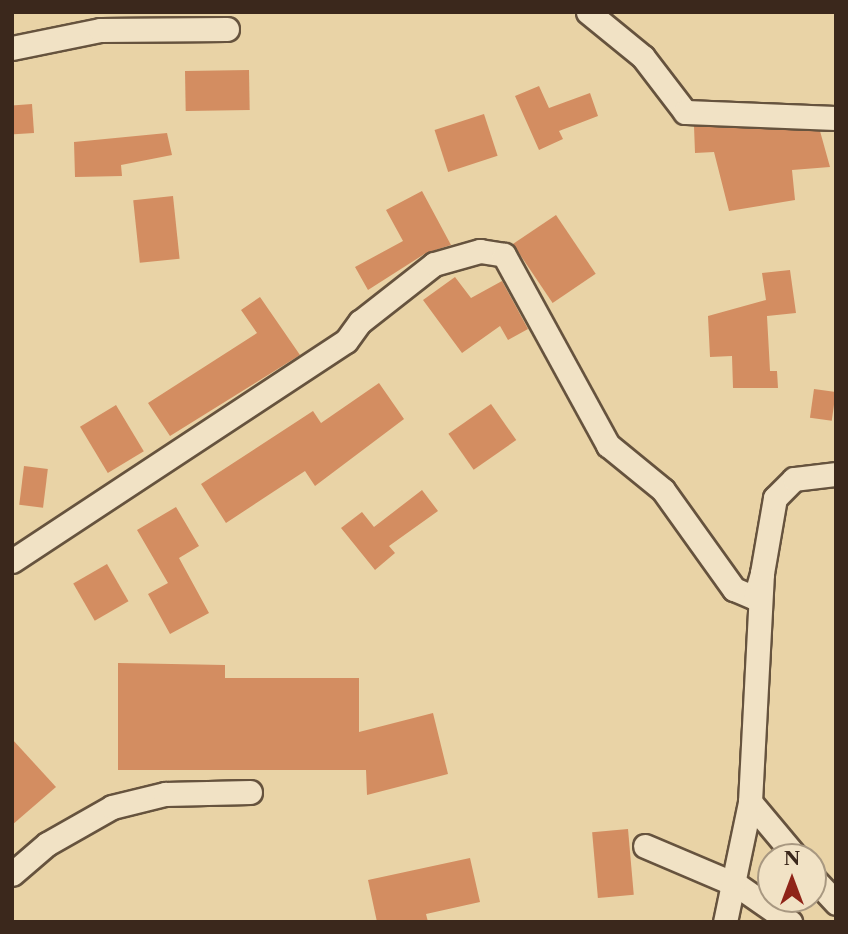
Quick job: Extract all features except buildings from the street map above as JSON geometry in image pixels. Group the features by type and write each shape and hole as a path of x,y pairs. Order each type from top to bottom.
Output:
{"street":[{"path":"588,12 643,57 685,112 836,118"},
{"path":"12,48 100,30 227,29"},
{"path":"12,561 346,341 360,322 434,264 480,251 504,255 608,445 663,490 734,589 755,597 762,573 775,498 794,480 836,474"},
{"path":"725,922 737,885 750,802 762,573"},
{"path":"12,874 47,844 112,807 165,794 250,792"},
{"path":"750,802 784,843"},
{"path":"645,846 737,885 790,922"}]}
